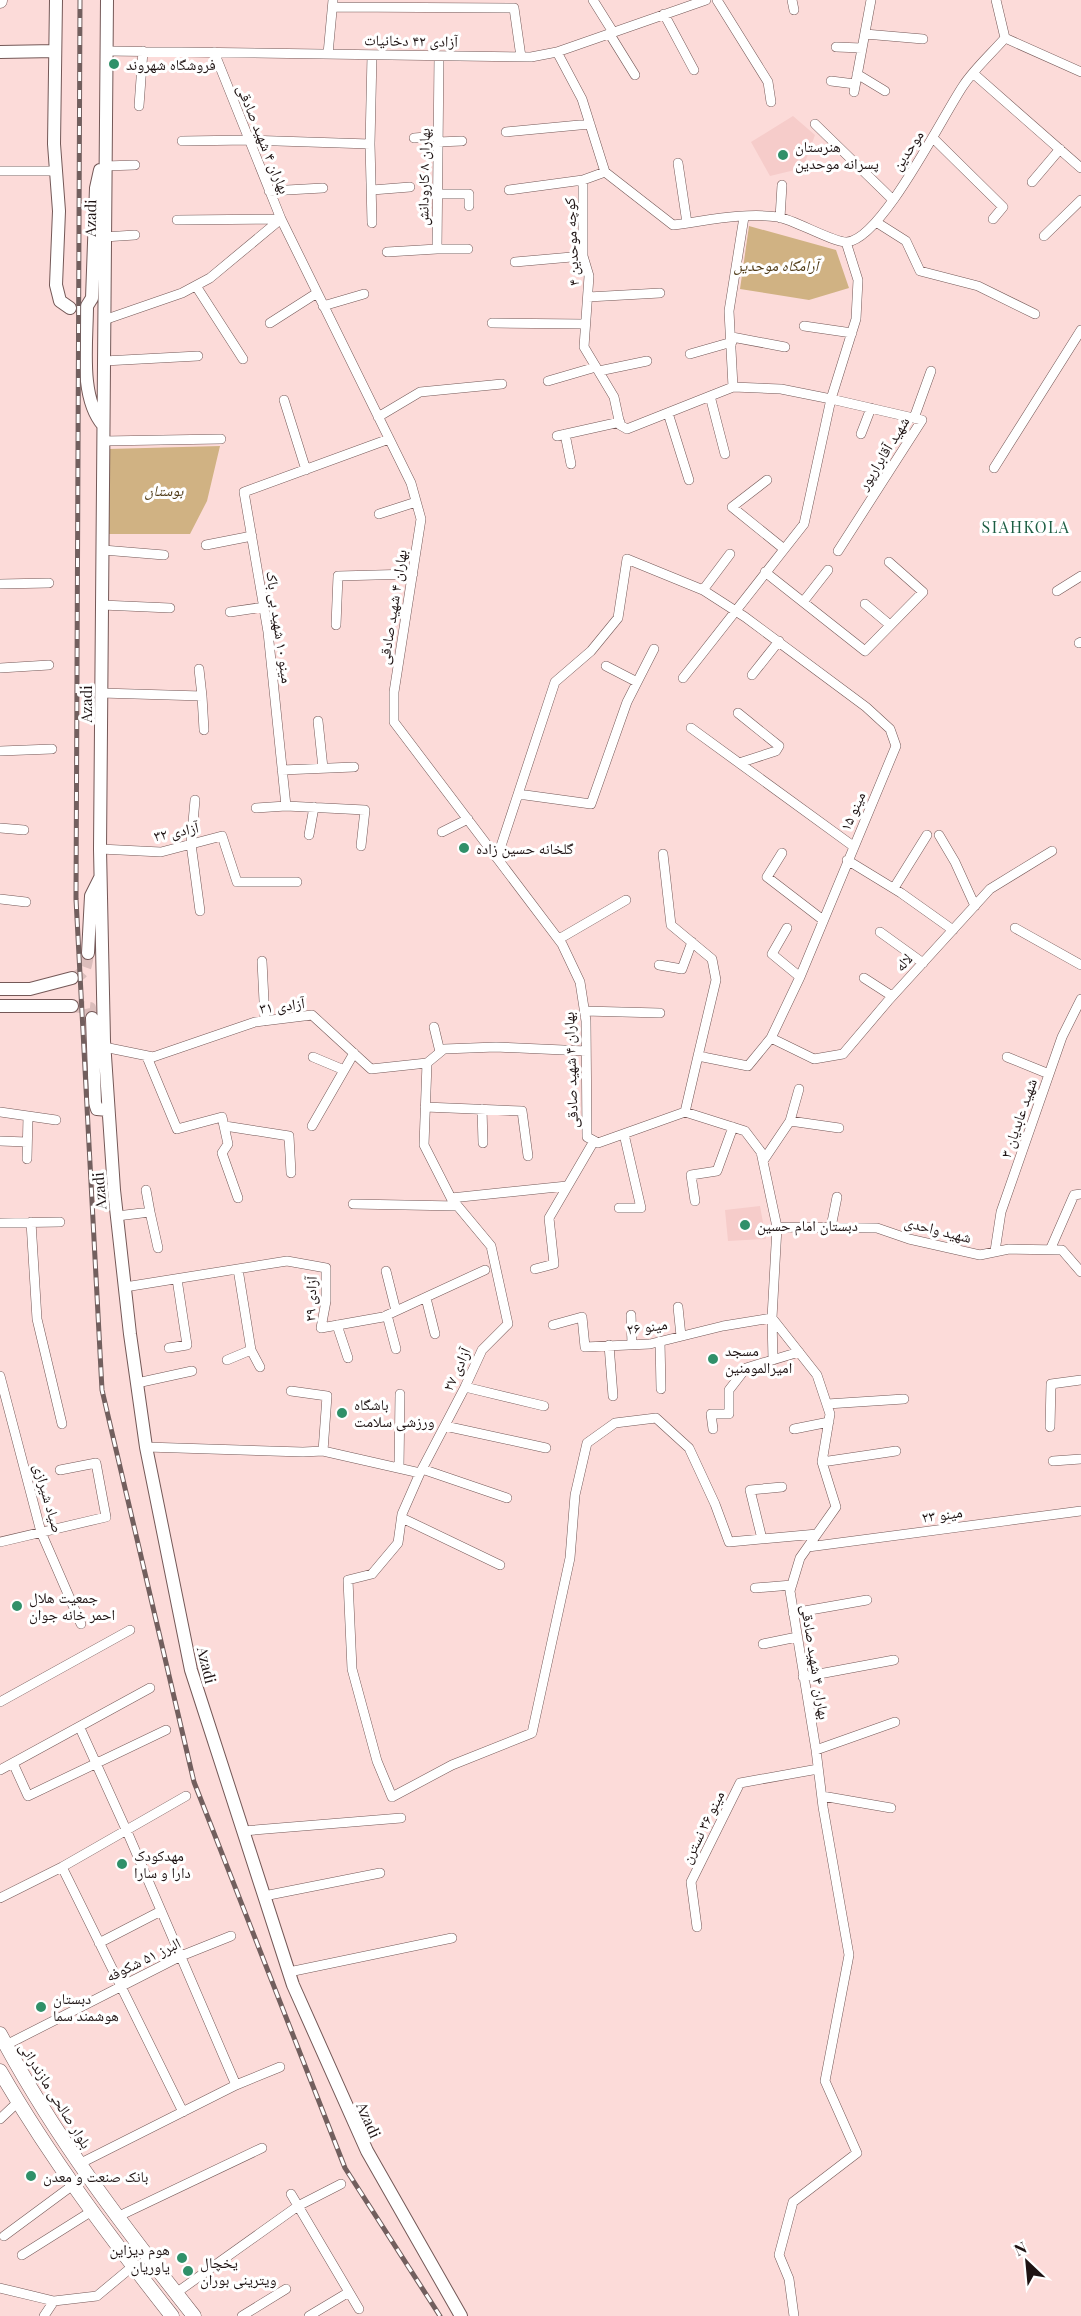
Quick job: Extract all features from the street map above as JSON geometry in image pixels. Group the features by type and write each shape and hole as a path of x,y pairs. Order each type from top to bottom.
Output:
{"main road":[{"path":"56,0 54,144 59,211 56,285 60,301 64,306 70,308"},
{"name":"Azadi","path":"107,0 100,849 104,1047 124,1287 146,1447 191,1670 288,1972 367,2151 461,2316"},
{"path":"0,52 55,51"},
{"path":"103,425 92,409 89,394 87,306 92,298 96,188 105,152"},
{"path":"88,953 91,896 101,877"},
{"path":"0,989 30,989 72,978"},
{"path":"30,989 31,1006"},
{"path":"0,1006 72,1006"},
{"path":"92,1018 95,1103 97,1109 108,1110"},
{"name":"بلوار صالحی مازندرانی","path":"3,2039 32,2093 79,2164 194,2316"},
{"path":"0,2071 73,2186 172,2316"}],"street":[{"path":"593,0 635,75"},
{"name":"آزادی ۴۲ دخانیات","path":"107,51 531,57 557,52 706,0"},
{"path":"717,0 768,82 771,102"},
{"path":"831,81 855,88 871,0"},
{"path":"996,0 1005,38 1081,72"},
{"path":"328,54 333,4 483,4 514,8 520,57"},
{"path":"664,14 694,70"},
{"path":"865,34 923,39"},
{"name":"موحدین","path":"846,242 860,237 876,222 933,138 963,85 1005,38"},
{"path":"836,47 862,48"},
{"path":"139,106 143,51"},
{"name":"بهاران ۴ شهید صادقی","path":"214,52 269,192 411,483 421,519 394,692 394,722 559,939 580,982 586,1051 587,1137 598,1143 685,1112"},
{"path":"557,52 582,99 605,172 673,225 744,218 780,218 846,242 858,280 856,319 831,399 804,524 683,678"},
{"path":"372,55 370,144 372,223"},
{"name":"بهاران ۸ کارودانش","path":"437,249 439,56"},
{"path":"857,74 885,91"},
{"path":"974,74 1081,168"},
{"path":"506,132 590,124"},
{"path":"815,124 892,199"},
{"path":"414,138 462,141"},
{"path":"933,138 1003,207 993,219"},
{"path":"182,141 249,140 370,144"},
{"path":"1032,182 1060,149"},
{"path":"678,163 687,223"},
{"path":"105,166 135,165"},
{"path":"0,171 56,171"},
{"name":"کوچه موحدین ۴","path":"605,172 583,180 583,256 589,276 584,347 614,397 620,424"},
{"path":"509,190 583,180"},
{"path":"780,218 782,185"},
{"path":"372,190 410,187"},
{"path":"269,192 323,188"},
{"path":"438,194 469,194 469,206"},
{"path":"1044,236 1081,200"},
{"path":"571,464 561,435 620,424 627,429 734,387 729,311 744,218"},
{"path":"177,220 281,219"},
{"path":"104,320 196,286 210,278 281,219"},
{"path":"876,222 906,242 920,271 978,286 1035,314"},
{"path":"104,237 135,235"},
{"path":"387,252 468,249"},
{"path":"515,262 583,256"},
{"path":"196,286 243,359"},
{"path":"270,323 317,293"},
{"path":"588,297 660,293"},
{"path":"323,306 364,294"},
{"path":"492,323 585,324"},
{"path":"804,326 852,333"},
{"path":"993,468 1081,330"},
{"path":"690,354 732,339 785,346"},
{"path":"104,361 198,356"},
{"path":"548,381 597,369 648,361"},
{"path":"914,418 932,370"},
{"path":"378,417 420,392 502,384"},
{"name":"شهید آقابرارپور","path":"734,387 781,389 922,420 838,551"},
{"path":"710,396 724,454"},
{"path":"284,400 306,470"},
{"path":"861,434 871,408"},
{"path":"668,413 689,480"},
{"path":"103,441 221,439"},
{"name":"مینو ۱۰ شهید بی باک","path":"286,806 264,607 244,492 389,439"},
{"path":"767,480 732,507 783,549"},
{"path":"379,514 416,502"},
{"path":"206,545 252,536"},
{"path":"103,550 164,555"},
{"path":"703,590 730,554"},
{"name":"مینو ۱۵","path":"518,794 555,682 591,651 618,618 627,559 703,590 735,610 866,707 890,729 896,746 800,977 771,1038 748,1066 698,1056"},
{"path":"765,572 865,651 923,592 889,562"},
{"path":"803,602 828,570"},
{"path":"336,625 338,576 413,574"},
{"path":"1057,591 1081,576"},
{"path":"0,584 49,583"},
{"path":"865,604 890,625"},
{"path":"102,605 170,608"},
{"path":"230,612 264,607"},
{"path":"752,675 779,641"},
{"path":"497,858 518,794 591,804 627,702 654,649"},
{"path":"0,668 49,665"},
{"path":"606,666 637,682"},
{"path":"199,669 204,730"},
{"path":"101,693 202,696"},
{"path":"738,713 779,746 776,751 739,763"},
{"path":"318,721 323,768"},
{"path":"691,728 853,846"},
{"path":"0,751 52,749"},
{"path":"282,770 354,767"},
{"path":"195,800 191,844 200,911"},
{"path":"256,808 286,806 365,810 362,846"},
{"path":"309,835 314,807"},
{"path":"442,832 468,819"},
{"path":"0,828 24,830"},
{"path":"894,888 927,834"},
{"path":"939,835 955,862 975,906"},
{"name":"آزادی ۳۲","path":"100,849 160,852 222,836 237,882 297,882"},
{"name":"لاله","path":"771,1038 814,1059 843,1054 892,996 990,889 1052,851"},
{"path":"782,853 767,877 823,920"},
{"path":"663,854 671,925 712,958 716,980 685,1112 745,1131 761,1152 777,1227 772,1318 773,1360"},
{"path":"847,860 894,888 953,930"},
{"path":"0,900 26,902"},
{"path":"559,939 626,900"},
{"path":"788,928 772,954 800,977"},
{"path":"1015,928 1081,965"},
{"path":"880,932 923,963"},
{"path":"659,965 682,969 692,942"},
{"path":"262,961 265,1021"},
{"path":"864,978 892,996"},
{"name":"شهید عابدیان ۳","path":"995,1251 1001,1212 1049,1074 1081,999"},
{"path":"584,1011 660,1013"},
{"name":"آزادی ۳۱","path":"104,1047 153,1057 255,1022 312,1015 371,1069 427,1063"},
{"path":"1071,1019 1081,1022"},
{"path":"434,1027 442,1050"},
{"path":"427,1063 442,1050 496,1047 586,1051"},
{"path":"312,1126 354,1053"},
{"path":"147,1057 177,1129 222,1117 228,1144 222,1154 238,1198"},
{"path":"313,1057 344,1070"},
{"path":"1007,1057 1049,1074"},
{"name":"آزادی ۲۷","path":"427,1063 424,1145 454,1202 491,1246 508,1324 482,1350 421,1471 402,1518 398,1543 372,1574 348,1580 352,1669 377,1761 392,1797 452,1765 532,1733 570,1558 575,1495 588,1443 615,1423 656,1418 689,1448 715,1504 729,1542 762,1539"},
{"path":"763,1161 790,1121 799,1089"},
{"path":"425,1107 522,1111 528,1155"},
{"path":"482,1109 483,1143"},
{"path":"0,1112 56,1120"},
{"path":"27,1159 28,1116"},
{"path":"790,1121 839,1128"},
{"path":"225,1126 289,1136 291,1173"},
{"path":"695,1201 691,1175 717,1171 733,1127"},
{"path":"619,1208 641,1208 624,1134"},
{"path":"0,1141 27,1142"},
{"path":"535,1269 554,1264 549,1218 594,1141"},
{"path":"353,1204 454,1202 567,1186"},
{"path":"146,1190 158,1248"},
{"path":"1081,1194 1074,1195 1050,1250 1062,1250 1081,1272"},
{"path":"831,1227 837,1197"},
{"path":"117,1216 150,1212"},
{"path":"0,1222 60,1222"},
{"path":"31,1222 37,1319 62,1424"},
{"name":"شهید واحدی","path":"777,1227 877,1228 909,1239 980,1254 995,1251 1050,1250"},
{"name":"آزادی ۲۹","path":"124,1287 287,1261 326,1268 326,1301 321,1328 391,1313 485,1270"},
{"path":"238,1269 251,1350 260,1366"},
{"path":"386,1271 396,1349"},
{"path":"169,1348 187,1345 177,1279"},
{"path":"426,1298 435,1334"},
{"path":"678,1307 681,1336"},
{"path":"631,1315 632,1344"},
{"name":"مینو ۲۶","path":"553,1325 582,1317 585,1347 660,1341 723,1326 772,1318"},
{"name":"بهاران ۴ شهید صادقی","path":"772,1318 817,1375 830,1414 822,1462 836,1507 800,1558 790,1591 849,1955 825,2081 857,2153 793,2202 779,2255 789,2279 794,2316"},
{"path":"337,1325 348,1358"},
{"path":"660,1341 661,1389"},
{"path":"609,1346 613,1396"},
{"path":"227,1360 251,1350"},
{"path":"713,1429 711,1414 729,1414 729,1390 746,1368 799,1352"},
{"path":"137,1383 192,1371"},
{"name":"صیاد شیرازی","path":"0,1376 41,1532 81,1624"},
{"path":"1050,1427 1051,1384 1081,1380"},
{"path":"465,1387 544,1406"},
{"path":"291,1391 327,1396 323,1451"},
{"path":"399,1468 400,1394"},
{"path":"827,1404 904,1398"},
{"path":"794,1429 829,1422"},
{"path":"445,1426 546,1448"},
{"path":"146,1447 323,1451 421,1471 507,1498"},
{"path":"822,1462 896,1451"},
{"path":"1053,1461 1081,1459"},
{"path":"0,1542 106,1516 96,1462 60,1470"},
{"path":"782,1487 750,1490 762,1539 817,1534"},
{"name":"مینو ۲۳","path":"808,1547 1081,1511"},
{"path":"402,1518 500,1565"},
{"path":"754,1588 792,1585"},
{"path":"793,1613 867,1600"},
{"path":"0,1702 130,1630"},
{"path":"763,1644 797,1637"},
{"path":"803,1677 894,1660"},
{"path":"0,1770 150,1688"},
{"path":"816,1750 895,1722"},
{"path":"80,1728 127,1831 236,2085"},
{"path":"13,1763 28,1796 97,1765 166,1730"},
{"name":"مینو ۳۶ نسترن","path":"697,1927 691,1882 740,1784 819,1769"},
{"path":"0,1898 62,1867 186,1796"},
{"path":"822,1796 891,1808"},
{"path":"243,1831 401,1818"},
{"path":"62,1867 183,2112"},
{"path":"264,1896 380,1873"},
{"path":"99,1943 161,1911"},
{"name":"البرز ۵۱ شکوفه","path":"3,2039 121,1986 181,1956 231,1936"},
{"path":"288,1972 452,1938"},
{"path":"79,2164 236,2085 280,2067"},
{"path":"0,2119 18,2102"},
{"path":"117,2217 262,2148"},
{"path":"176,2293 298,2206 340,2184"},
{"path":"4,2236 73,2186"},
{"path":"291,2194 358,2309"},
{"path":"22,2255 92,2211"},
{"path":"0,2288 54,2301 97,2296 133,2266"},
{"path":"242,2316 286,2289"},
{"path":"309,2316 349,2292"},
{"path":"44,2316 54,2301"}],"shaded area":[{"name":"هنرستان پسرانه موحدین","path":"793,116 815,135 803,168 770,176 751,142"},
{"name":"دبستان امام حسین","path":"760,1206 766,1239 728,1241 725,1210"}],"green space":[{"name":"آرامگاه موحدین","path":"749,226 836,250 849,288 809,300 740,289"},
{"name":"بوستان","path":"220,446 207,501 190,534 108,534 108,449"}],"tunnel":[{"path":"72,978 84,969 88,953"},
{"path":"72,1006 90,1008 92,1018"}],"railway":[{"path":"80,0 76,899 102,1390 194,1782 345,2168 440,2316"}],"place":[{"name":"فروشگاه شهروند","path":"114,64"},
{"name":"هنرستان پسرانه موحدین","path":"783,155"},
{"name":"گلخانه حسین زاده","path":"464,848"},
{"name":"دبستان امام حسین","path":"745,1225"},
{"name":"مسجد امیرالمومنین","path":"713,1359"},
{"name":"باشگاه ورزشی سلامت","path":"342,1413"},
{"name":"جمعیت هلال احمر خانه جوان","path":"17,1606"},
{"name":"مهدکودک دارا و سارا","path":"122,1864"},
{"name":"دبستان هوشمند سما","path":"41,2007"},
{"name":"بانک صنعت و معدن","path":"31,2176"},
{"name":"هوم دیزاین یاوریان","path":"182,2258"},
{"name":"یخچال ویترینی بوران","path":"188,2271"}],"district":[{"name":"SIAHKOLA","path":"1026,526"}]}
